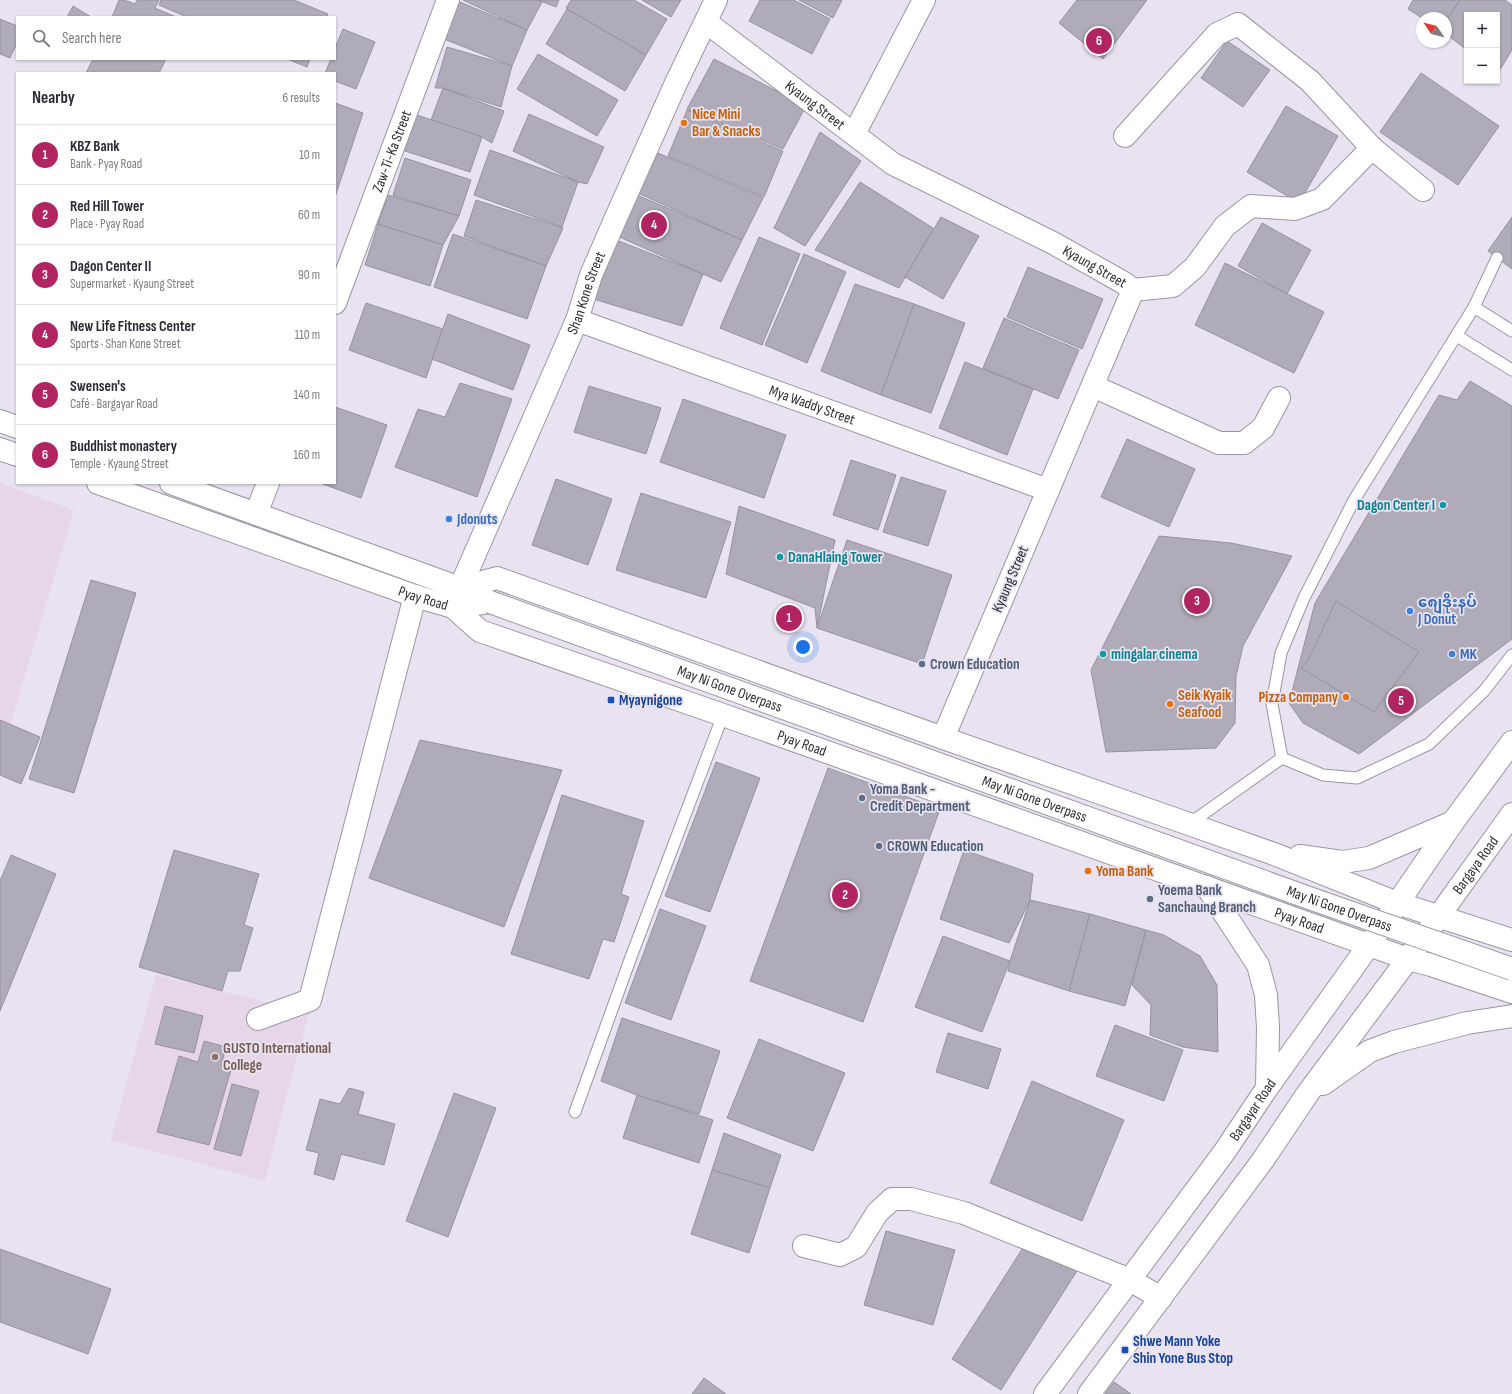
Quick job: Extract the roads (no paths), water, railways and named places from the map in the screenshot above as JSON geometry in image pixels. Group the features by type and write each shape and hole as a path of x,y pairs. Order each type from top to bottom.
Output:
{"main road":[{"name":"Zaw-Ti-Ka Street","path":"336,300 448,0"},
{"name":"Shan Kone Street","path":"457,598 577,320 591,275 676,83 716,0"},
{"path":"854,134 924,0"},
{"name":"Kyaung Street","path":"706,22 893,164 1053,243 1124,283 1133,290 943,738"},
{"path":"1125,136 1217,34 1238,24 1310,81 1372,148 1423,190"},
{"path":"1133,290 1173,286 1195,267 1225,226 1252,206 1295,209 1322,199 1372,148"},
{"name":"Mya Waddy Street","path":"577,320 1048,490"},
{"path":"1092,386 1219,443 1244,443 1263,428 1279,398"},
{"path":"0,421 16,427"},
{"path":"0,449 16,455"},
{"name":"Pyay Road","path":"101,484 415,596 457,598 497,578 943,738 1274,854 1397,903 1439,915 1512,940"},
{"name":"Pyay Road","path":"178,484 256,514 457,598 480,631 723,715 1408,959 1431,965 1512,992"},
{"path":"256,514 268,484"},
{"path":"258,1019 310,1000 415,596"},
{"name":"May Ni Gone Overpass","path":"457,598 490,602 1312,899 1512,969"},
{"name":"Bargayar Road","path":"1045,1394 1225,1151 1267,1088 1369,945 1453,822 1512,742"},
{"name":"Bargaya Road","path":"1439,915 1512,814"},
{"path":"1274,854 1342,862 1369,858 1453,822"},
{"path":"1207,887 1258,964 1266,995 1268,1028 1267,1088"},
{"path":"1089,1394 1263,1160 1308,1093 1439,915"},
{"path":"1308,1093 1370,1051 1394,1042 1467,1023 1512,1016"},
{"path":"804,1246 840,1255 856,1247 877,1214 892,1199 911,1200 964,1213 1130,1280 1161,1298"}],"lane":[{"path":"1282,758 1272,704 1281,653 1304,598 1354,500 1457,336 1474,307 1497,258"},
{"path":"1474,307 1512,331"},
{"path":"1457,336 1512,370"},
{"path":"1282,758 1323,775 1357,778 1429,744 1484,691 1512,655"},
{"path":"575,1112 631,957 723,715"},
{"path":"1190,824 1282,758"}],"place":[{"name":"Buddhist monastery","path":"1099,41"},
{"name":"Nice Mini Bar & Snacks","path":"684,123"},
{"name":"New Life Fitness Center","path":"654,225"},
{"name":"Dagon Center I","path":"1443,505"},
{"name":"Jdonuts","path":"449,519"},
{"name":"DanaHlaing Tower","path":"780,557"},
{"name":"Dagon Center II","path":"1197,601"},
{"name":"၈ျေဒိုးနပ် J Donut","path":"1410,611"},
{"name":"KBZ Bank","path":"789,618"},
{"name":"mingalar cinema","path":"1103,654"},
{"name":"MK","path":"1452,654"},
{"name":"Crown Education","path":"922,664"},
{"name":"Pizza Company","path":"1346,697"},
{"name":"Myaynigone","path":"611,700"},
{"name":"Swensen's","path":"1401,701"},
{"name":"Seik Kyaik Seafood","path":"1170,704"},
{"name":"Yoma Bank - Credit Department","path":"862,798"},
{"name":"CROWN Education","path":"879,846"},
{"name":"Yoma Bank","path":"1088,871"},
{"name":"Red Hill Tower","path":"845,895"},
{"name":"Yoema Bank Sanchaung Branch","path":"1150,899"},
{"name":"GUSTO International College","path":"215,1057"},
{"name":"Shwe Mann Yoke Shin Yone Bus Stop","path":"1125,1350"}]}
